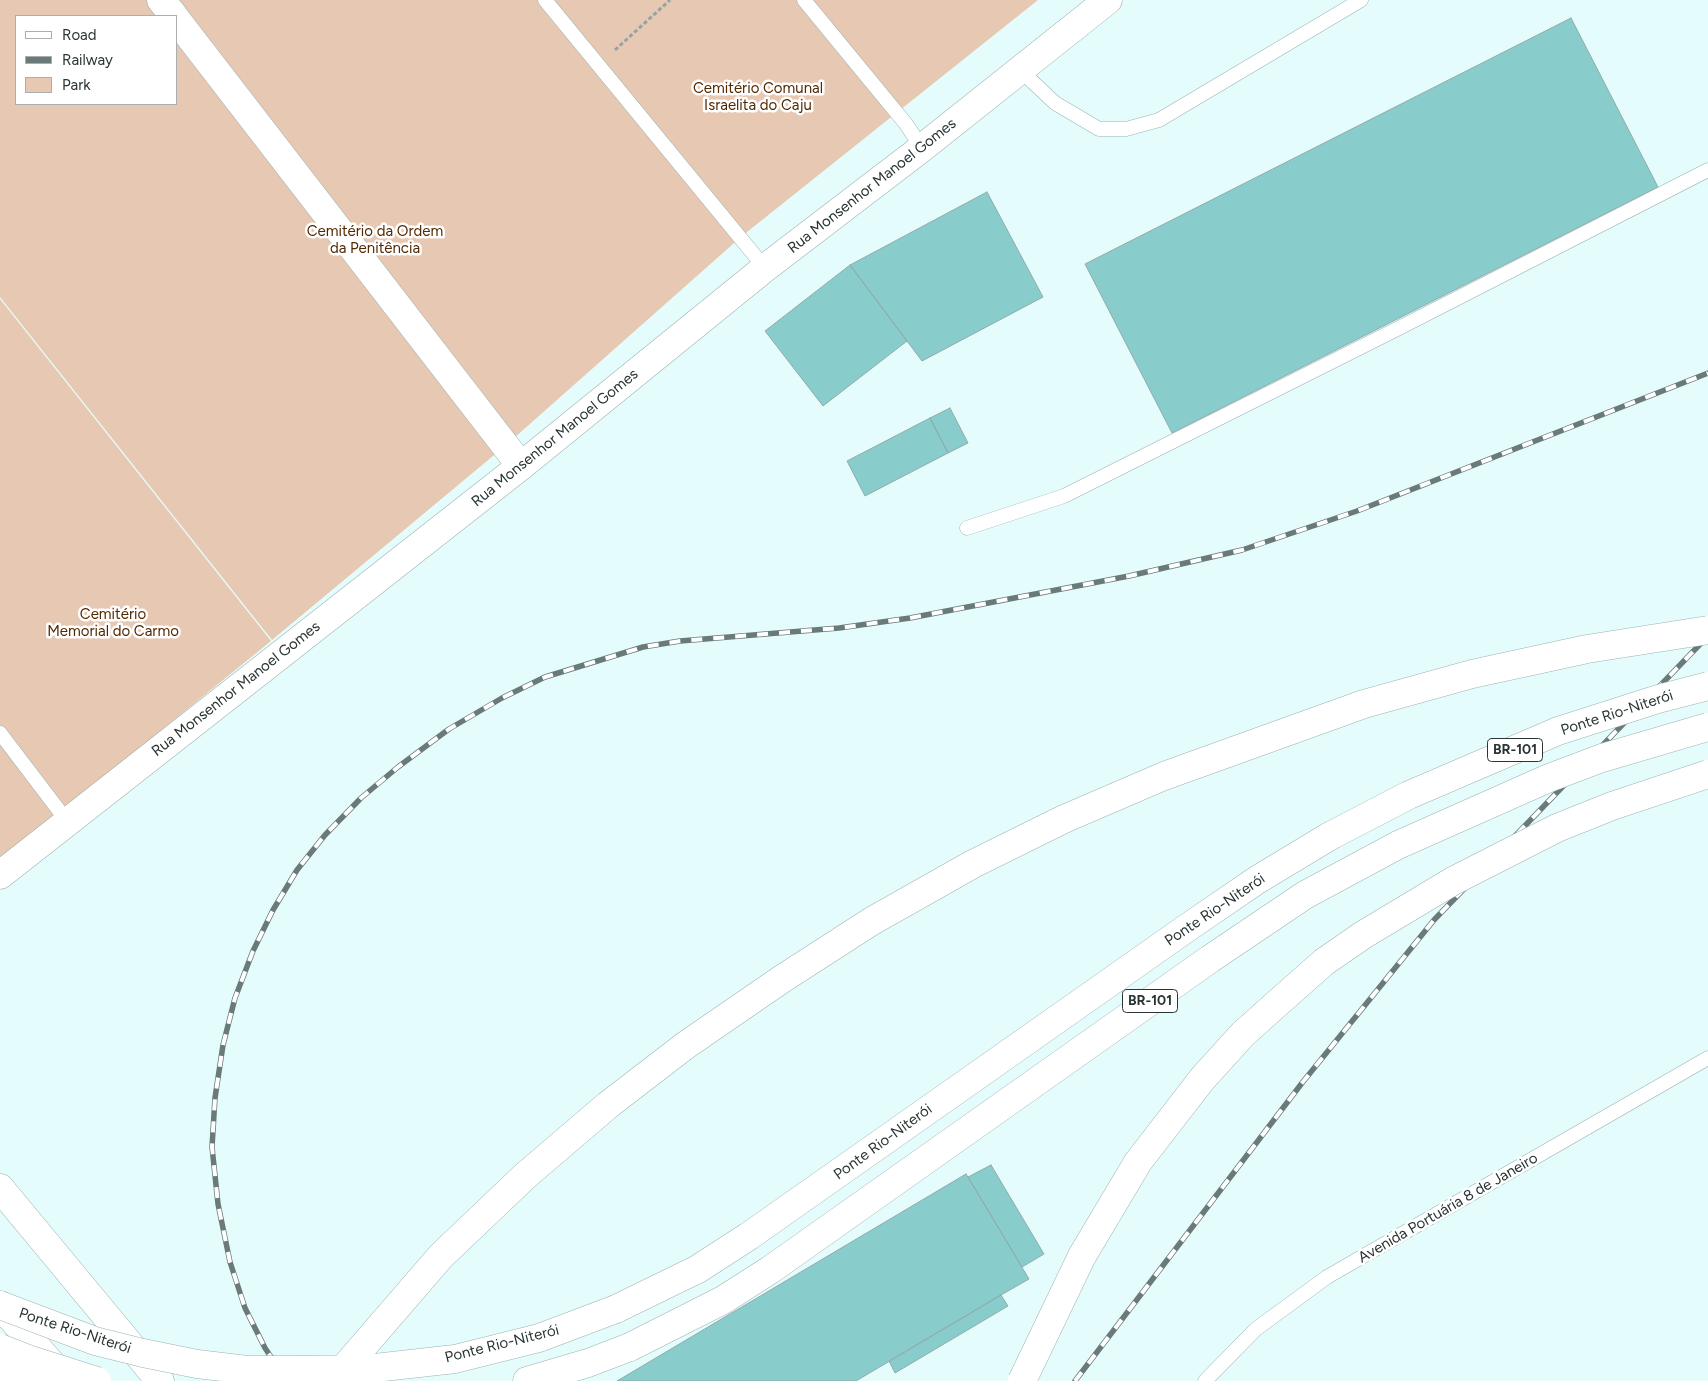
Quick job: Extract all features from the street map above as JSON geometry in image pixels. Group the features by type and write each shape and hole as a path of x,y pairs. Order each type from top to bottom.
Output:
{"main road":[{"path":"161,0 173,15"},
{"name":"Rua Monsenhor Manoel Gomes","path":"0,875 521,466 765,268 922,148 1108,0"},
{"path":"178,22 521,466"},
{"path":"333,1381 442,1256 525,1176 608,1105 686,1045 782,979 872,921 973,864 1064,819 1164,776 1364,704 1472,674 1568,653 1708,630"},
{"name":"Ponte Rio-Niterói","path":"0,1305 46,1324 105,1344 197,1364 247,1370 366,1369 456,1358 539,1338 616,1309 698,1270 811,1193 1184,930 1257,880 1330,836 1409,795 1558,732 1658,698 1708,686"},
{"name":"BR-101","path":"527,1381 588,1363 630,1346 723,1300 809,1244 1265,921 1350,870 1448,821 1549,778 1602,758 1708,727"},
{"path":"1022,1381 1082,1256 1138,1162 1203,1078 1244,1034 1281,1000 1324,962 1363,935 1461,877 1557,828 1612,806 1708,774"},
{"path":"0,1188 94,1304 160,1381"},
{"path":"0,1220 94,1304"},
{"path":"0,1305 66,1381"},
{"path":"0,1326 38,1381"},
{"path":"0,1348 28,1360 97,1381"},
{"path":"0,1371 47,1381"}],"lane":[{"path":"545,0 765,268"},
{"path":"804,0 906,124 922,148"},
{"path":"1020,70 1055,103 1099,129 1126,129 1159,120 1360,0"},
{"path":"967,528 1064,496 1401,328 1708,170"},
{"path":"0,733 67,821"},
{"name":"Avenida Portuária 8 de Janeiro","path":"1205,1381 1256,1329 1327,1277 1708,1058"}],"path":[{"path":"611,54 670,0"}],"green space":[{"name":"Cemitério da Ordem da Penitência","path":"0,0 1038,0 742,236 505,446 272,640 0,297"},
{"name":"Cemitério Memorial do Carmo","path":"0,299 271,641 78,798 0,858"}],"building":[{"path":"1571,18 1658,187 1172,433 1085,264"},
{"path":"987,192 1043,297 922,361 850,265"},
{"path":"850,265 907,341 823,406 765,331"},
{"path":"950,408 968,443 948,453 930,418"},
{"path":"930,418 948,453 865,496 847,461"},
{"path":"991,1165 1044,1254 1022,1267 968,1177"},
{"path":"966,1174 1029,1279 856,1381 617,1381"},
{"path":"1001,1295 1008,1306 895,1373 889,1361"}],"railway":[{"path":"287,1381 265,1348 245,1308 230,1262 218,1204 212,1147 215,1098 223,1045 235,998 253,951 273,910 297,870 325,835 361,798 398,767 449,729 502,698 545,677 643,647 680,641 839,628 910,618 1129,576 1242,550 1357,511 1708,373"},
{"path":"1075,1381 1302,1083 1434,920 1708,636"}],"park label":[{"name":"Cemitério Comunal Israelita do Caju","path":"758,98"}]}
